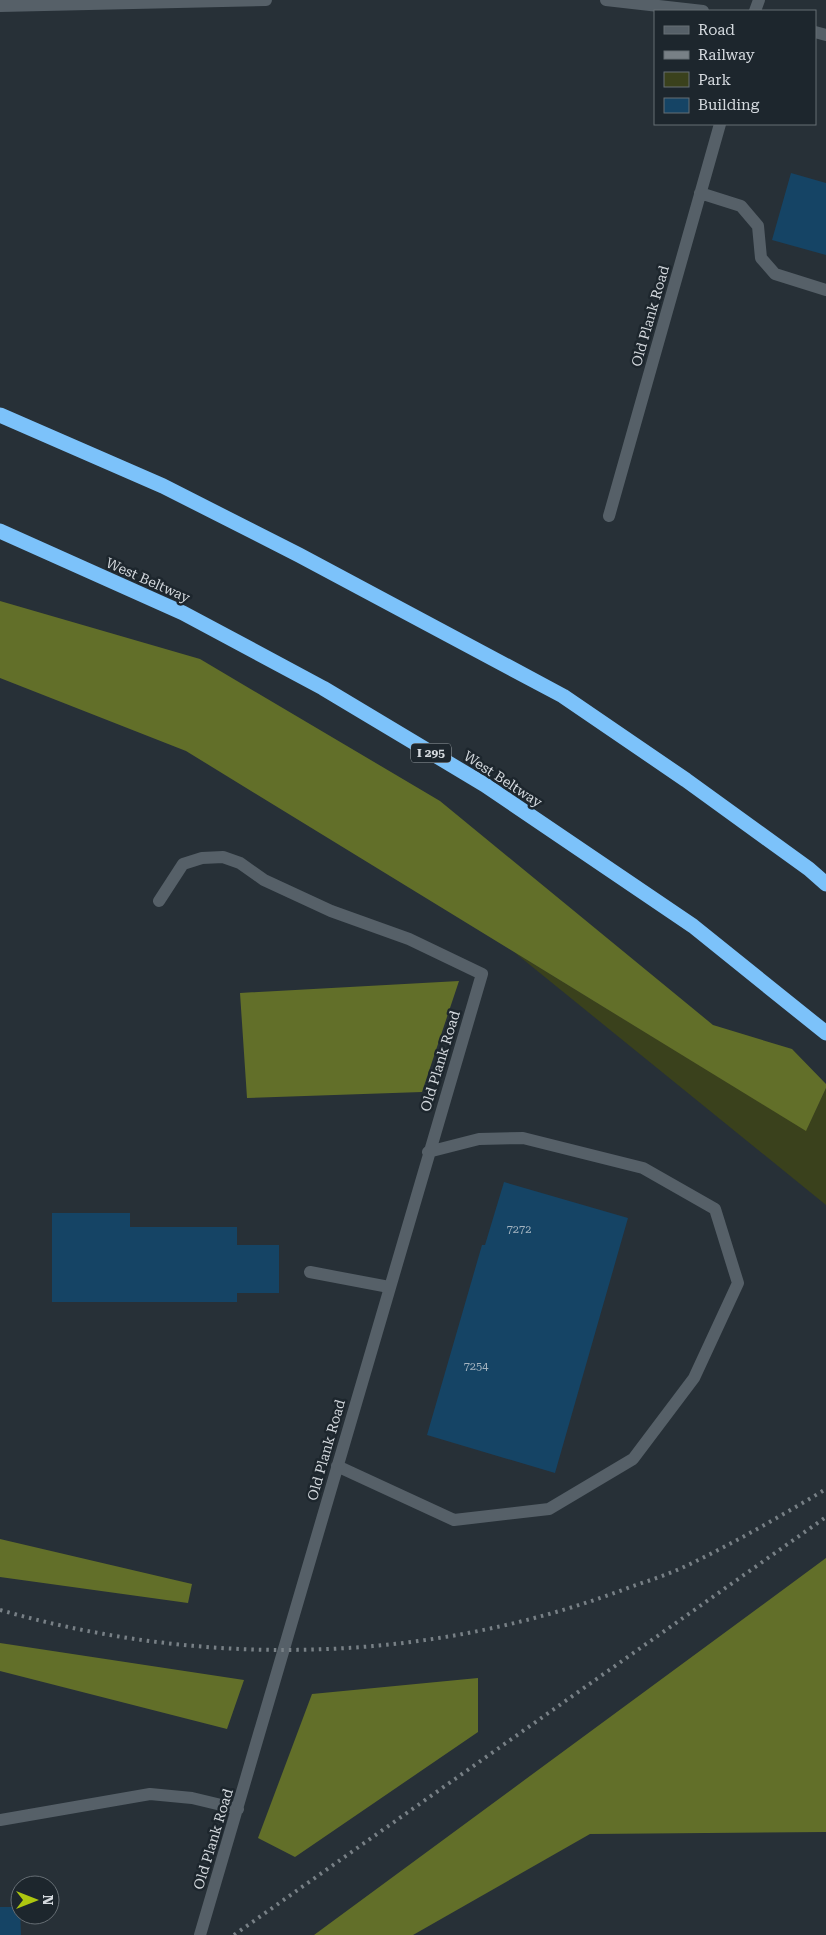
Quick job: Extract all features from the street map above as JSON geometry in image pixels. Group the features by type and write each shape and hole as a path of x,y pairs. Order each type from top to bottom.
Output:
{"highway":[{"path":"0,415 163,486 299,555 563,696 686,780 826,884"},
{"name":"West Beltway","path":"0,531 183,613 323,688 485,785 693,926 826,1033"}],"street":[{"path":"0,6 266,0"},
{"path":"606,0 694,10"},
{"name":"Old Plank Road","path":"609,516 720,125"},
{"path":"700,193 741,206 758,226 761,258 775,274 826,290"},
{"name":"Old Plank Road","path":"159,901 183,864 202,858 223,857 240,863 264,880 331,910 409,939 482,974 428,1152 200,1935"},
{"path":"337,1466 454,1520 549,1509 633,1458 694,1378 738,1283 715,1209 643,1168 523,1138 479,1139 428,1152"},
{"path":"310,1272 389,1287"},
{"path":"0,1820 150,1794 192,1798 238,1809"}],"green space":[{"path":"0,601 200,659 440,801 713,1025 792,1049 826,1084 826,1088 806,1131 186,751 0,678"},
{"path":"514,952 806,1130 826,1088 826,1205"},
{"path":"459,981 422,1092 247,1098 240,993"},
{"path":"0,1539 192,1584 188,1603 0,1577"},
{"path":"826,1558 826,1832 590,1834 413,1935 314,1935"},
{"path":"0,1643 244,1680 227,1729 0,1671"},
{"path":"478,1678 478,1732 295,1857 258,1838 312,1694"}],"building":[{"path":"791,173 826,183 826,255 772,240"},
{"path":"504,1182 628,1218 555,1473 427,1435 482,1245 485,1245"},
{"path":"52,1213 130,1213 130,1227 237,1227 237,1245 279,1245 279,1293 237,1293 237,1302 52,1302"},
{"path":"0,1907 10,1907 10,1925 21,1925 21,1935 0,1935"}],"railway":[{"path":"0,1610 78,1629 158,1642 238,1649 319,1649 399,1643 478,1631 557,1612 660,1577 722,1548 826,1489"},
{"path":"234,1935 826,1517"}]}
